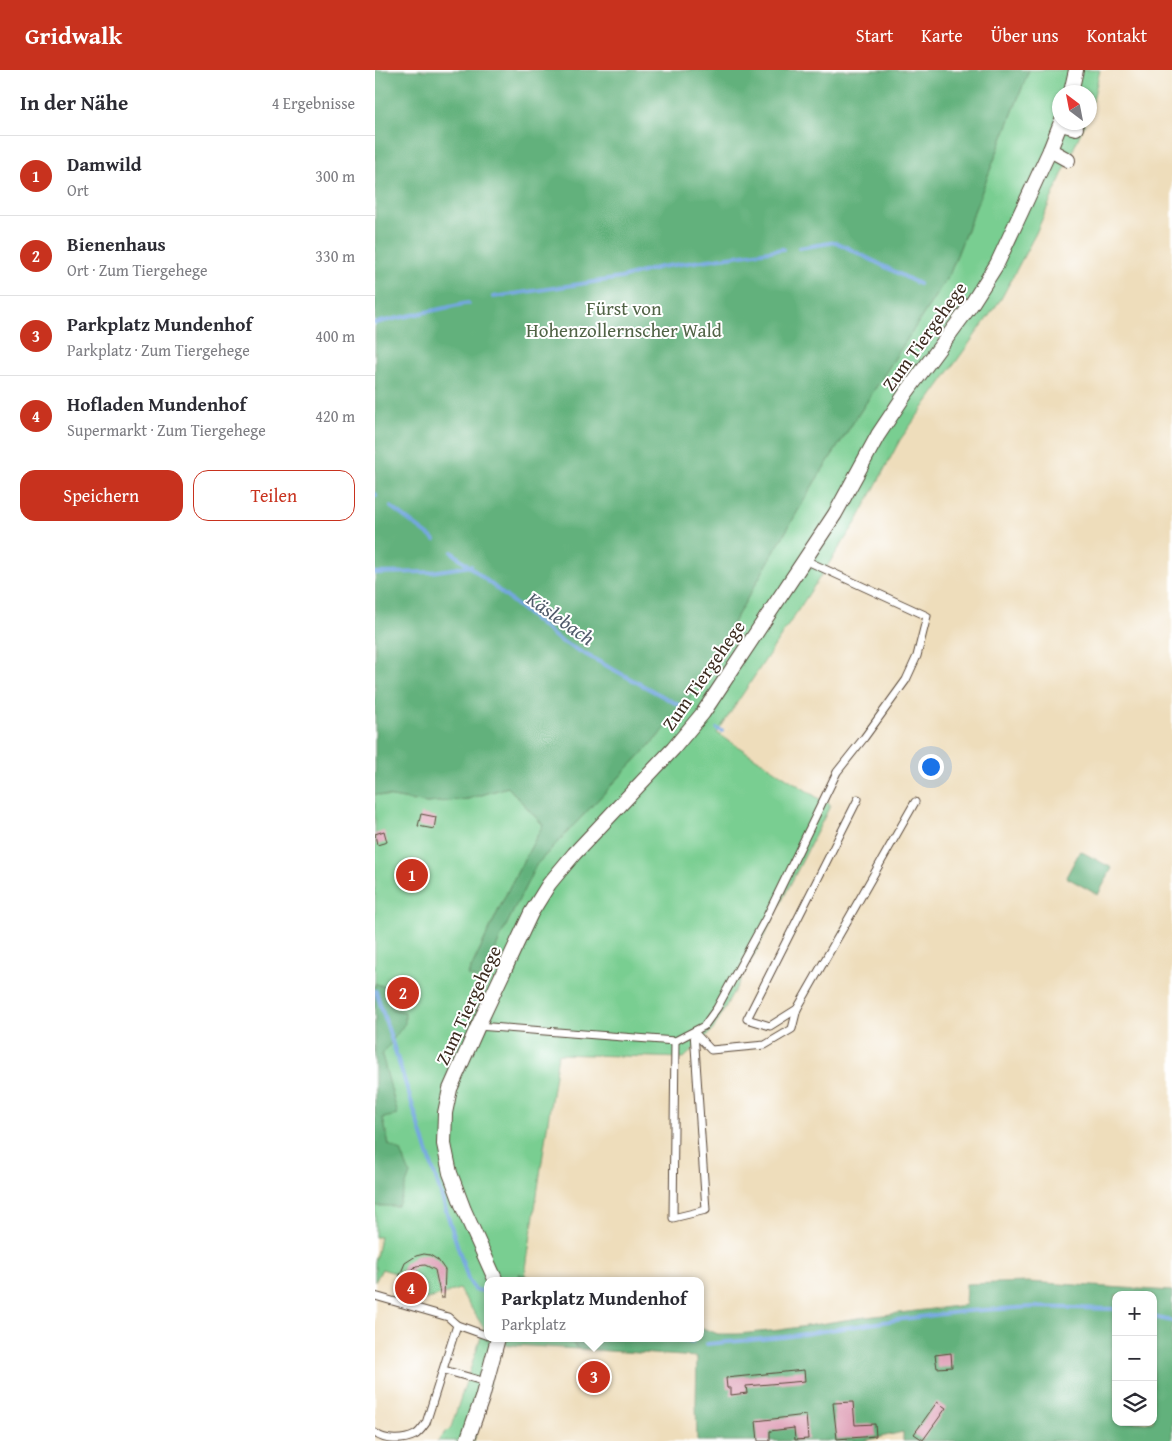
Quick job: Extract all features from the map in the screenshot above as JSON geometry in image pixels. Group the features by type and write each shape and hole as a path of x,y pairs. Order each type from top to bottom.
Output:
{"street":[{"path":"1073,85 1076,70"},
{"name":"Zum Tiergehege","path":"495,1277 464,1210 450,1173 444,1144 445,1113 450,1089 531,913 549,884 574,854 673,749 703,713 835,514 878,435 906,393 971,305 997,264 1058,130"},
{"path":"1050,150 1067,160"},
{"path":"467,1441 486,1382 493,1342"}],"lane":[{"path":"478,1026 675,1041 704,1026 717,1008 766,918 837,772 906,680 917,656 927,616 805,560"},
{"path":"797,1009 770,1026 747,1019 858,799"},
{"path":"695,1032 711,1050 765,1045 792,1029 797,1009 915,802"},
{"path":"675,1041 673,1218 706,1210 695,1032"},
{"path":"375,1296 449,1317 457,1325 484,1334"},
{"path":"375,1434 389,1441 416,1435 427,1423 457,1325"},
{"path":"444,1370 486,1382"}],"green space":[{"name":"Fürst von Hohenzollernscher Wald","path":"375,70 1029,70 950,273 814,483 682,711 536,865 492,958 478,979 468,975 510,886 543,825 508,787 468,799 427,803 375,794"},
{"path":"1029,70 1100,70 1097,85 1052,85 1052,130 1082,130 1036,233 1001,299 900,440 857,521 717,733 821,800 829,803 830,806 757,950 713,1030 684,1058 558,1054 525,1275 519,1274 520,1277 484,1277 484,1328 459,1289 428,1299 418,1300 409,1299 402,1295 397,1286 395,1273 382,1269 375,1282 375,1262 380,1237 375,1237 375,794 427,803 468,799 508,787 543,825 510,886 468,974 478,978 492,958 536,865 682,711 814,483 950,273"},
{"path":"1080,851 1112,868 1098,895 1066,877"},
{"path":"375,983 387,988 392,1009 405,1012 405,1023 382,1055 398,1115 383,1118 389,1145 401,1151 410,1174 398,1206 375,1206"},
{"path":"519,1274 531,1277 520,1277"},
{"path":"1028,1282 1172,1291 1172,1441 903,1441 903,1432 863,1441 697,1441 697,1357 579,1349 571,1342 704,1342 704,1329 718,1334 738,1334 780,1330 965,1305 966,1284"},
{"path":"484,1328 484,1342 571,1342 579,1349 500,1344 474,1441 437,1441 451,1427"}],"building":[{"path":"421,814 436,817 434,829 418,826"},
{"path":"384,831 387,842 377,845 375,834"},
{"path":"424,1254 438,1260 445,1270 444,1298 441,1298 435,1270 425,1265 416,1266 411,1271 410,1279 413,1288 407,1294 402,1285 400,1275 405,1263 416,1256"},
{"path":"951,1353 952,1367 937,1368 935,1355"},
{"path":"804,1370 805,1381 746,1386 747,1393 731,1395 731,1388 727,1388 726,1378"},
{"path":"853,1402 855,1425 875,1424 876,1436 837,1439 833,1403"},
{"path":"937,1402 946,1408 923,1440 914,1434"},
{"path":"806,1415 808,1439 795,1440 794,1428 770,1431 770,1441 758,1441 756,1421"}],"waterway":[{"path":"799,248 836,242 919,284"},
{"path":"493,297 621,278 660,267 783,249"},
{"path":"375,323 468,303"},
{"name":"Käslebach","path":"391,507 435,540"},
{"name":"Käslebach","path":"452,552 559,640 688,710"},
{"path":"375,573 431,572 471,566"},
{"path":"717,729 722,731"},
{"path":"376,991 468,1279 475,1290 484,1291"},
{"path":"707,1344 784,1337 967,1311 1032,1307 1112,1309"},
{"path":"1157,1318 1172,1321"}],"place":[{"name":"Damwild","path":"412,875"},
{"name":"Bienenhaus","path":"403,993"},
{"name":"Hofladen Mundenhof","path":"411,1288"},
{"name":"Parkplatz Mundenhof","path":"594,1377"}]}
